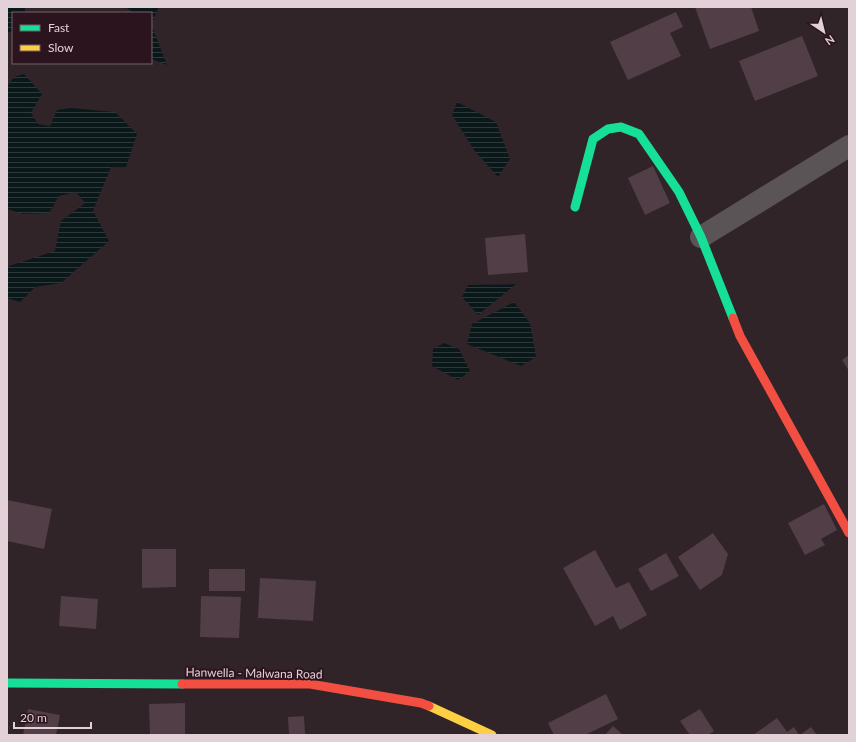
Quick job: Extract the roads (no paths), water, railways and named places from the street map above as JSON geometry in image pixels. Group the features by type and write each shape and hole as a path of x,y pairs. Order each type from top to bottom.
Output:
{"street":[{"path":"575,207 593,139 608,128 621,127 639,134 679,192 701,237 740,336 849,533"},
{"path":"701,237 849,146"},
{"name":"Hanwella - Malwana Road","path":"7,683 310,684 421,703 492,735"}]}
